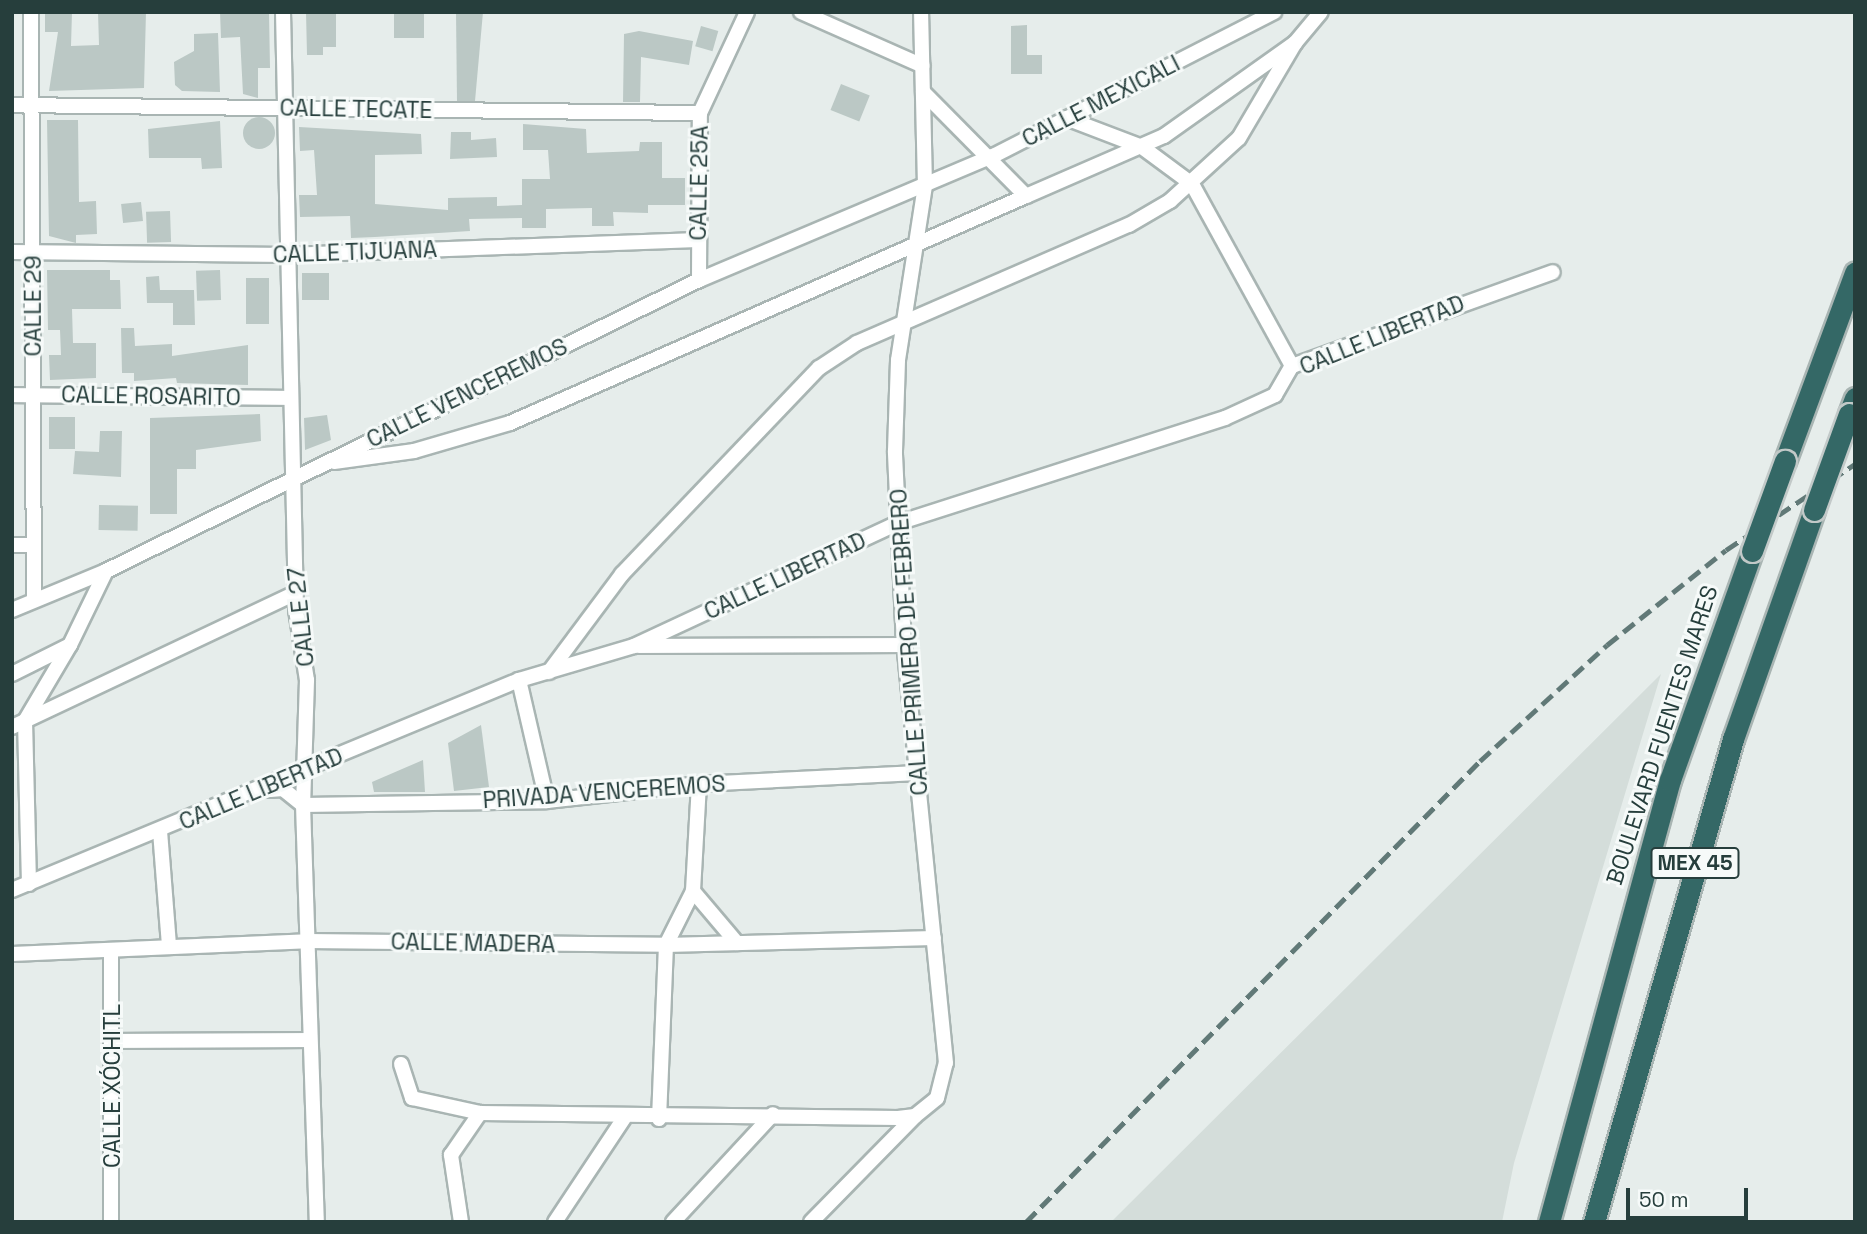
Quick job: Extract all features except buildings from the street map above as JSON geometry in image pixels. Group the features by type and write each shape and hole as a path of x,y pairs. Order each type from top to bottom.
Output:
{"highway":[{"name":"BOULEVARD FUENTES MARES","path":"1549,1222 1670,780 1784,461 1855,273"},
{"name":"MEX 45","path":"1594,1222 1729,752 1852,406"}],"street":[{"name":"CALLE 29","path":"31,12 34,600"},
{"name":"CALLE 27","path":"283,12 296,593 307,680 303,805 308,1040 317,1222"},
{"path":"801,12 923,65"},
{"name":"CALLE PRIMERO DE FEBRERO","path":"915,1116 937,1098 946,1063 904,645 898,523 896,399 903,326 925,186 922,12"},
{"name":"CALLE MEXICALI","path":"925,186 993,156 1274,12"},
{"path":"549,672 622,574 725,473 801,385 837,353 1129,225 1192,184 1239,138 1295,43 1321,12"},
{"name":"CALLE 25A","path":"699,280 700,113 742,14"},
{"path":"321,464 425,448 510,423 1142,147 1295,43"},
{"path":"923,93 993,156 1026,196"},
{"name":"CALLE TECATE","path":"12,105 700,113"},
{"path":"1066,118 1142,147 1192,184 1292,366"},
{"name":"CALLE VENCEREMOS","path":"12,610 106,571 699,280 925,186"},
{"name":"CALLE TIJUANA","path":"12,252 287,255 698,240"},
{"name":"CALLE LIBERTAD","path":"12,890 254,793 519,680 634,646 898,523 1225,418 1275,395 1292,366 1553,272"},
{"name":"CALLE ROSARITO","path":"12,395 290,398"},
{"path":"12,545 33,545"},
{"path":"29,884 18,724 70,645 106,571"},
{"path":"18,724 296,593"},
{"path":"12,674 70,645"},
{"path":"634,646 904,645"},
{"path":"519,680 547,801"},
{"name":"PRIVADA VENCEREMOS","path":"254,793 283,789 303,805 547,801 699,784 918,774"},
{"path":"659,1119 666,945 693,891 699,784"},
{"path":"160,831 169,945"},
{"path":"693,891 737,943"},
{"name":"CALLE MADERA","path":"12,954 169,945 307,942 666,945 934,938"},
{"name":"CALLE XÓCHITL","path":"111,950 111,1222"},
{"path":"113,1041 308,1040"},
{"path":"401,1064 412,1098 480,1113 659,1119 773,1114 915,1116"},
{"path":"461,1222 451,1155 480,1113"},
{"path":"673,1222 773,1114"},
{"path":"811,1222 915,1116"},
{"path":"555,1222 624,1118"}],"shaded area":[{"path":"1661,674 1514,1163 1502,1222 1111,1222"}],"railway":[{"path":"1026,1222 1480,761 1607,645 1726,550 1855,464"}]}
